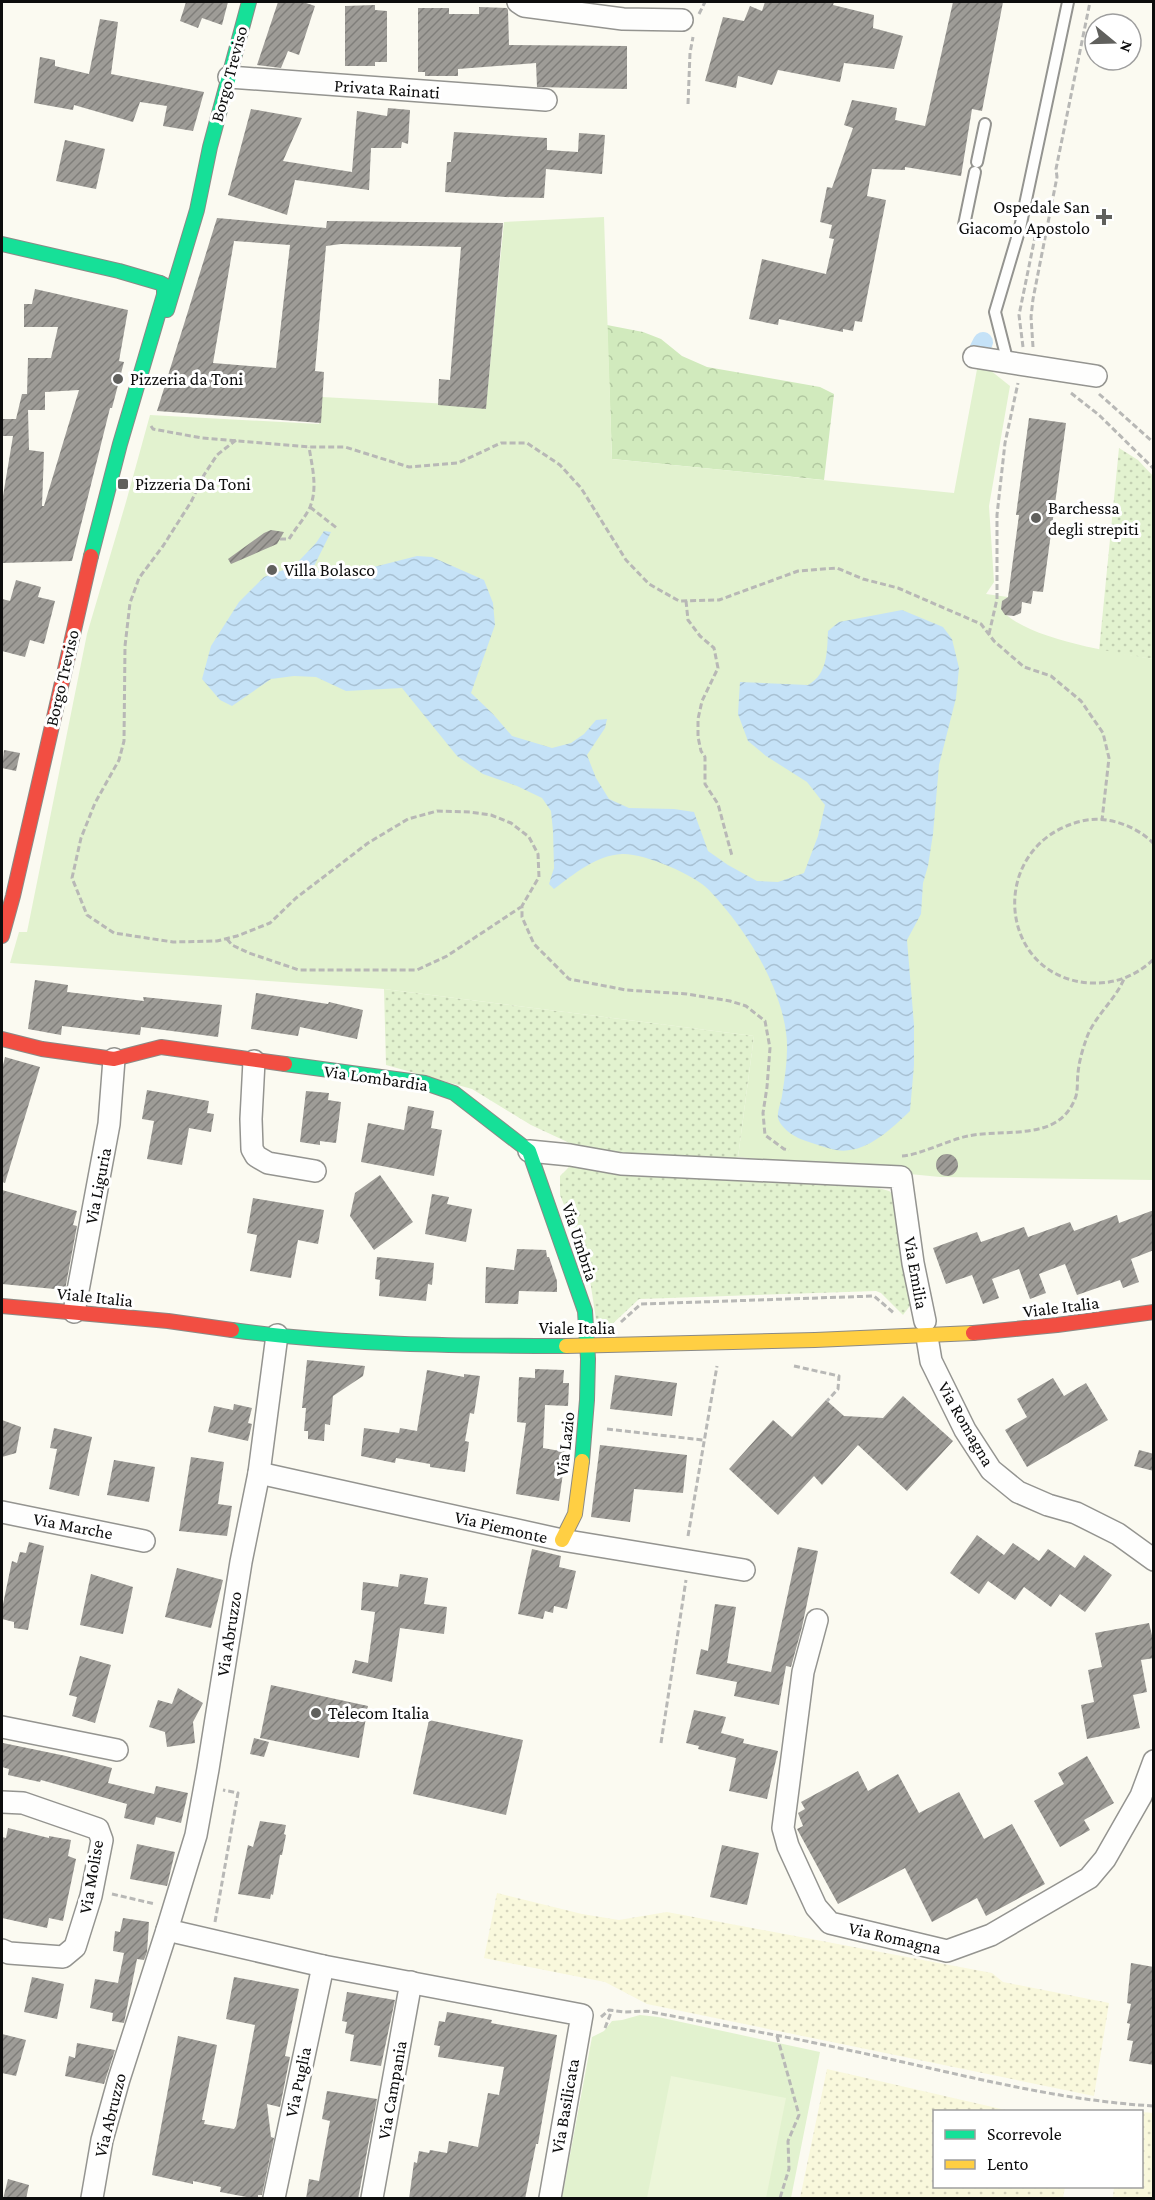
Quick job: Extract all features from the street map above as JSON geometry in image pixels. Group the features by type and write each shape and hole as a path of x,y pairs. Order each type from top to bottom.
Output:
{"street":[{"name":"Borgo Treviso","path":"127,421 144,387 158,345 197,210 210,147 249,2"},
{"path":"518,2 524,6 691,25"},
{"name":"Privata Rainati","path":"229,77 546,100"},
{"name":"Borgo Treviso","path":"178,226 189,193 210,147"},
{"path":"2,244 119,271 161,278"},
{"name":"Borgo Treviso","path":"2,936 7,894 127,421 132,384 161,278 167,280 175,263 182,256"},
{"path":"974,357 1022,365 1082,381"},
{"name":"Via Lombardia","path":"2,1039 42,1049 114,1059 161,1047 424,1083 454,1093 529,1151"},
{"name":"Via Liguria","path":"74,1312 109,1124 114,1059"},
{"path":"254,1061 252,1149 256,1156 268,1163 315,1171"},
{"name":"Via Emilia","path":"529,1151 621,1164 901,1177 926,1329"},
{"name":"Via Umbria","path":"529,1151 585,1311 586,1347"},
{"name":"Viale Italia","path":"2,1306 277,1335 430,1343 586,1347 926,1329 1033,1329 1154,1312"},
{"name":"Via Romagna","path":"926,1329 932,1361 965,1430 991,1470 1018,1492 1087,1518 1118,1534 1154,1560"},
{"name":"Via Abruzzo","path":"92,2199 102,2140 119,2079 196,1835 241,1562 259,1473 277,1335"},
{"name":"Via Lazio","path":"562,1540 575,1514 584,1427 588,1361 586,1347"},
{"name":"Via Piemonte","path":"259,1473 562,1540 744,1570"},
{"name":"Via Marche","path":"2,1512 144,1541"},
{"name":"Via Romagna","path":"817,1620 803,1672 783,1828 788,1846 816,1907 830,1923 947,1951 991,1935 1089,1878 1104,1859 1140,1796 1154,1761"},
{"path":"2,1727 117,1750"},
{"name":"Via Molise","path":"2,1802 23,1803 98,1829 102,1840 92,1890 75,1947 63,1957 2,1950"},
{"path":"167,1930 323,1966 411,1982"},
{"name":"Via Puglia","path":"274,2199 323,1966"},
{"name":"Via Basilicata","path":"411,1982 582,2015 550,2199"},
{"name":"Via Campania","path":"372,2199 411,1982"}],"lane":[{"path":"1022,365 995,312 1020,228 1068,2"},
{"path":"964,225 984,124"}],"path":[{"path":"688,104 691,25 705,2"},
{"path":"989,634 997,599 997,515 1005,443 1022,365 1057,177 1056,169 1090,2"},
{"path":"1022,365 1018,315 1038,224"},
{"path":"1082,381 1154,443"},
{"path":"1082,381 1099,414 1154,469"},
{"path":"148,422 153,429 202,438 309,447 345,447 409,466 458,463 501,443 527,443 560,465 581,488 626,560 649,584 679,601 719,600 798,571 837,568 863,579 898,588 981,624 1024,668 1051,676 1081,701 1103,733 1109,758 1102,820"},
{"path":"227,939 232,945 249,953 299,970 417,970 447,957 522,906 539,877 538,854 529,837 511,823 490,815 437,811 408,819 368,843 296,898 270,923 227,939 173,942 114,933 87,915 72,878 81,838 95,803 118,760 124,741 125,646 130,603 139,578 163,546 217,455 236,440"},
{"path":"280,539 289,539 310,507 313,496 313,472 309,447"},
{"path":"310,507 338,529"},
{"path":"686,601 688,620 700,636 714,648 718,668 702,701 698,719 698,737 705,757 705,784 718,804 732,856"},
{"path":"1154,844 1130,827 1102,820 1088,820 1067,825 1049,835 1033,849 1022,867 1015,888 1014,909 1019,930 1029,949 1043,965 1061,976 1081,982 1103,984 1124,979 1143,969 1154,959"},
{"path":"522,906 522,917 534,944 569,979 626,990 687,994 730,1001 746,1006 765,1021 770,1048 762,1113 765,1136 784,1149 794,1151"},
{"path":"898,1156 908,1156 956,1138 982,1133 1040,1130 1055,1125 1068,1110 1076,1095 1078,1070 1088,1035 1124,979"},
{"path":"618,1324 640,1304 874,1296 896,1315"},
{"path":"687,1536 718,1358"},
{"path":"792,1365 839,1376 838,1389 827,1401"},
{"path":"584,1427 703,1440"},
{"path":"661,1743 686,1575"},
{"path":"214,1788 238,1793 214,1929"},
{"path":"92,1890 174,1908"},
{"path":"605,2028 610,2010 646,2011 847,2049 1000,2085 1113,2104 1154,2106"},
{"path":"777,2036 799,2115 788,2141 789,2169 780,2199"}],"green space":[{"path":"604,217 612,459 954,493 978,364 985,366 1010,386 989,506 994,582 986,594 1008,597 1002,601 1001,609 1012,620 1029,629 1072,643 1153,659 1153,1180 940,1177 738,1157 754,1036 384,989 10,963 19,932 27,932 87,634 150,415 319,424 322,397 486,406 504,222"},
{"path":"607,325 643,332 661,339 682,356 707,367 820,387 834,394 824,480 612,459"},
{"path":"1119,448 1138,460 1153,476 1153,659 1099,651"},
{"path":"384,989 754,1036 738,1157 716,1164 626,1158 576,1146 531,1125 472,1089 386,1065"},
{"path":"572,1164 592,1164 728,1180 858,1182 889,1191 901,1201 915,1299 903,1315 881,1293 876,1291 639,1299 607,1329 597,1326 587,1260 560,1195 560,1176"},
{"path":"497,1893 582,1914 619,1920 667,1912 992,1973 1003,1982 1109,2003 1094,2096 647,2004 605,1982 484,1958"},
{"path":"640,2015 820,2052 791,2198 562,2198 592,2037 604,2031 612,2021"},
{"path":"827,2069 1006,2110 933,2110 933,2188 1065,2188 1063,2198 800,2198"},
{"path":"671,2076 786,2098 766,2198 647,2198"},
{"path":"1143,2112 1153,2113 1153,2198 1113,2198 1114,2188 1143,2188"}],"water":[{"path":"324,531 331,532 312,570 335,573 362,570 417,556 432,557 484,580 493,603 495,625 471,693 512,736 552,748 571,743 584,734 596,720 607,719 605,728 587,755 596,778 609,799 629,808 694,812 708,851 757,881 778,882 804,873 818,836 825,805 807,782 766,756 748,741 738,714 740,682 808,685 815,680 823,668 827,654 828,631 839,622 902,610 943,627 952,639 959,668 956,698 939,765 933,834 923,883 921,914 907,940 914,1025 914,1065 910,1111 877,1139 857,1149 832,1149 806,1141 786,1129 778,1116 787,1056 787,1040 776,994 768,974 747,938 709,890 693,878 656,861 622,854 595,862 554,889 549,884 554,868 551,811 542,798 483,774 457,756 402,688 346,691 316,677 294,676 271,679 232,706 220,700 202,679 211,646 239,602 264,577 289,568 291,574 296,572 295,565"}],"building":[{"path":"186,2 228,2 222,25 202,18 198,28 180,21"},
{"path":"278,2 303,2 315,6 299,55 288,51 281,68 257,65"},
{"path":"765,2 834,2 833,5 874,15 873,28 903,36 894,69 844,63 840,82 778,70 772,85 738,76 736,88 705,81 723,17 744,21 750,6 762,11"},
{"path":"953,2 1003,2 982,111 972,109 961,176 905,167 905,170 872,169 867,196 886,200 862,322 855,321 853,331 843,329 843,332 779,319 778,325 749,319 762,259 826,274 834,239 829,238 832,225 820,222 827,187 832,188 853,128 844,125 852,100 897,108 895,120 925,126"},
{"path":"375,5 375,10 387,11 387,62 375,62 375,66 345,66 345,6"},
{"path":"479,7 507,8 509,45 627,46 627,89 537,87 536,63 458,69 458,76 425,76 425,72 418,72 418,8 449,8 449,14 479,14"},
{"path":"100,19 118,22 111,74 204,92 193,131 163,126 167,106 140,102 133,122 74,105 73,110 34,103 40,57 55,60 55,66 89,74"},
{"path":"388,108 410,110 408,144 402,142 401,148 371,148 369,190 295,180 287,215 228,195 251,109 302,118 283,161 352,172 357,111 387,116"},
{"path":"454,132 547,138 547,150 578,152 579,133 605,135 602,174 546,169 544,198 445,192 447,162 451,162"},
{"path":"65,140 105,149 96,189 56,181"},
{"path":"217,218 326,228 327,221 503,223 486,409 438,405 439,379 450,380 461,247 341,244 326,246 315,371 324,372 321,423 157,411","holes":["234,241 290,245 276,368 213,363"]},
{"path":"35,289 128,310 119,361 124,362 112,408 110,408 72,561 2,563 2,502 13,436 2,436 2,419 16,419 22,394 27,394 28,358 51,358 58,327 24,327 24,304 32,304","holes":["79,390 44,506 42,506 44,452 29,450 28,410 45,410 45,392"]},
{"name":"Barchessa degli strepiti","path":"1029,418 1066,423 1043,592 1033,591 1031,604 1022,602 1021,613 1014,616 1005,615 1001,609 1002,601 1008,597"},
{"path":"271,530 284,532 277,544 231,564 228,559"},
{"path":"16,580 41,587 38,597 55,601 44,644 30,640 25,657 2,651 2,599 10,601"},
{"path":"4,750 20,753 16,771 2,768"},
{"path":"35,980 68,985 67,992 144,1001 143,997 222,1005 218,1037 141,1027 140,1035 62,1026 61,1035 28,1029"},
{"path":"256,993 328,1004 329,1002 363,1010 357,1039 300,1027 298,1036 251,1029"},
{"path":"5,1057 40,1067 5,1183 2,1182 2,1069"},
{"path":"147,1090 209,1101 207,1113 214,1114 211,1132 189,1128 182,1165 147,1159 154,1121 142,1119"},
{"path":"306,1091 329,1093 328,1100 341,1102 336,1143 320,1141 320,1145 300,1142"},
{"path":"408,1106 434,1111 431,1128 442,1130 434,1176 361,1162 368,1123 404,1130"},
{"path":"947,1154 955,1157 958,1165 955,1173 947,1176 939,1173 936,1165 939,1157"},
{"path":"380,1175 413,1222 374,1250 350,1216 355,1193"},
{"path":"2,1190 77,1211 73,1225 77,1226 65,1290 2,1284"},
{"path":"432,1194 449,1197 447,1204 472,1209 466,1242 425,1234"},
{"path":"253,1198 324,1210 318,1244 298,1240 291,1278 250,1271 257,1235 247,1233"},
{"path":"1154,1210 1154,1250 1131,1259 1139,1282 1123,1288 1120,1280 1077,1295 1065,1264 1039,1274 1046,1293 1030,1299 1019,1269 992,1279 999,1298 983,1304 972,1275 946,1284 933,1248 977,1232 981,1242 1024,1227 1028,1237 1070,1222 1074,1231 1117,1215 1119,1223"},
{"path":"517,1249 546,1250 557,1281 557,1292 519,1291 518,1304 485,1303 486,1267 514,1270"},
{"path":"377,1257 434,1263 432,1285 428,1284 426,1301 379,1296 380,1280 375,1279"},
{"path":"307,1360 365,1366 363,1376 333,1396 330,1425 325,1424 324,1441 308,1439 308,1431 304,1431 306,1408 302,1408"},
{"path":"535,1369 564,1370 563,1383 569,1383 568,1406 545,1405 543,1448 566,1452 559,1501 516,1494 526,1423 517,1422 519,1377 535,1378"},
{"path":"427,1370 464,1377 464,1374 480,1376 474,1414 470,1413 465,1441 469,1442 465,1472 430,1467 430,1464 396,1458 395,1463 361,1456 364,1428 399,1433 400,1428 417,1431"},
{"path":"615,1375 677,1383 672,1416 610,1409"},
{"path":"1053,1378 1064,1396 1086,1383 1108,1420 1027,1467 1005,1430 1027,1417 1017,1399"},
{"path":"903,1396 953,1441 907,1491 858,1445 822,1485 814,1476 778,1515 729,1469 773,1420 792,1437 826,1400 844,1416 883,1418"},
{"path":"234,1404 252,1408 248,1423 252,1424 248,1441 208,1432 214,1406 233,1410"},
{"path":"2,1420 21,1427 16,1453 2,1457"},
{"path":"54,1428 92,1437 79,1496 49,1489 57,1449 50,1448"},
{"path":"600,1445 687,1455 683,1493 634,1489 630,1522 591,1517"},
{"path":"1139,1450 1154,1454 1154,1471 1134,1466"},
{"path":"191,1457 224,1462 218,1504 232,1506 227,1536 179,1531"},
{"path":"114,1460 155,1467 149,1502 107,1495"},
{"path":"977,1535 1004,1555 1013,1543 1039,1561 1048,1549 1075,1568 1084,1555 1112,1575 1085,1612 1060,1594 1051,1607 1024,1587 1015,1600 988,1581 979,1594 950,1573"},
{"path":"29,1542 44,1546 28,1630 14,1628 14,1622 2,1619 2,1609 12,1561 17,1563 20,1552 26,1553"},
{"path":"798,1547 818,1551 802,1627 791,1667 786,1666 779,1705 734,1696 737,1682 696,1674 701,1649 708,1651 715,1604 736,1607 727,1663 771,1672"},
{"path":"532,1549 561,1556 559,1567 576,1571 567,1609 554,1606 553,1613 545,1611 543,1619 518,1614"},
{"path":"177,1568 223,1580 211,1628 165,1617"},
{"path":"91,1574 133,1587 123,1634 80,1625"},
{"path":"400,1574 428,1578 424,1604 447,1607 444,1634 400,1628 392,1682 352,1673 355,1660 368,1663 375,1612 361,1610 363,1582 398,1587"},
{"path":"1149,1623 1154,1644 1154,1658 1141,1660 1147,1692 1133,1695 1140,1728 1087,1739 1081,1705 1094,1702 1088,1670 1102,1667 1095,1633"},
{"path":"80,1656 111,1665 95,1723 72,1716 77,1697 69,1695"},
{"name":"Telecom Italia","path":"271,1685 368,1706 359,1758 260,1738"},
{"path":"178,1688 203,1703 193,1722 195,1743 167,1747 165,1732 149,1727 158,1700 172,1704"},
{"path":"694,1710 726,1717 721,1733 744,1739 743,1743 778,1751 767,1799 729,1791 736,1758 698,1749 699,1746 686,1743"},
{"path":"429,1720 523,1740 506,1815 413,1794"},
{"path":"254,1738 269,1742 264,1757 250,1754"},
{"path":"3,1743 112,1768 108,1783 154,1794 156,1786 188,1793 181,1823 156,1817 154,1825 124,1818 127,1804 41,1780 40,1782 8,1775 9,1769 2,1767"},
{"path":"1087,1756 1114,1803 1084,1820 1090,1830 1060,1847 1034,1801 1064,1784 1058,1773"},
{"path":"858,1771 868,1791 898,1774 919,1813 959,1792 984,1839 1012,1824 1045,1884 986,1916 977,1898 932,1922 905,1868 838,1904 797,1829 803,1826 798,1813 805,1809 801,1802"},
{"path":"260,1821 286,1825 282,1855 280,1855 273,1895 271,1894 270,1899 238,1894 248,1845 253,1847"},
{"path":"8,1828 49,1838 49,1836 71,1840 68,1856 76,1859 63,1921 49,1918 47,1928 2,1918 2,1837 6,1838"},
{"path":"137,1844 175,1852 167,1886 130,1879"},
{"path":"722,1845 759,1853 747,1905 710,1897"},
{"path":"123,1918 149,1922 147,1952 144,1960 137,1959 124,2023 112,2021 113,2013 90,2008 95,1979 118,1983 124,1953 113,1951 115,1931 120,1932"},
{"path":"1131,1963 1154,1967 1154,2065 1129,2061 1133,2041 1127,2040 1130,2024 1127,2023 1131,2004 1127,2003"},
{"path":"32,1977 64,1984 57,2019 24,2012"},
{"path":"234,1977 299,1989 285,2056 290,2057 280,2107 267,2104 271,2137 274,2138 262,2195 258,2195 258,2199 220,2192 221,2187 193,2181 193,2184 152,2175 178,2036 217,2045 202,2120 205,2120 204,2124 234,2129 236,2126 255,2025 226,2019"},
{"path":"347,1992 395,2000 381,2066 350,2061 354,2035 345,2033 347,2022 342,2021"},
{"path":"447,2012 557,2035 538,2144 536,2144 525,2199 409,2199 414,2162 417,2163 419,2151 447,2153 449,2141 478,2147 488,2093 499,2095 504,2067 438,2057 440,2046 434,2045 439,2021 445,2022"},
{"path":"2,2034 26,2040 16,2076 2,2073"},
{"path":"77,2043 115,2050 104,2084 65,2076 69,2056 75,2058"},
{"path":"327,2091 377,2099 358,2199 306,2199 309,2179 319,2181 330,2121 322,2119"},
{"path":"8,2179 29,2185 26,2199 3,2199"}],"waterway":[{"path":"979,350 983,342"}],"traffic: fast":[{"path":"167,310 197,210 210,147 249,2"},
{"path":"2,244 119,271 160,283"},
{"path":"91,556 120,444 164,295 164,285 160,283"},
{"path":"285,1064 425,1083 454,1093 529,1151 585,1311 588,1359 582,1461"},
{"path":"232,1330 357,1342 566,1346"}],"traffic: slow":[{"path":"566,1346 815,1340 973,1333"},
{"path":"562,1540 575,1514 582,1461"}],"traffic: jam":[{"path":"2,936 91,556"},
{"path":"2,1039 42,1049 114,1059 161,1047 285,1064"},
{"path":"2,1306 168,1321 232,1330"},
{"path":"973,1333 1154,1312"}],"place":[{"name":"Ospedale San Giacomo Apostolo","path":"1104,217"},
{"name":"Pizzeria da Toni","path":"118,379"},
{"name":"Pizzeria Da Toni","path":"123,484"},
{"name":"Barchessa degli strepiti","path":"1036,518"},
{"name":"Villa Bolasco","path":"272,570"},
{"name":"Telecom Italia","path":"316,1713"}]}
